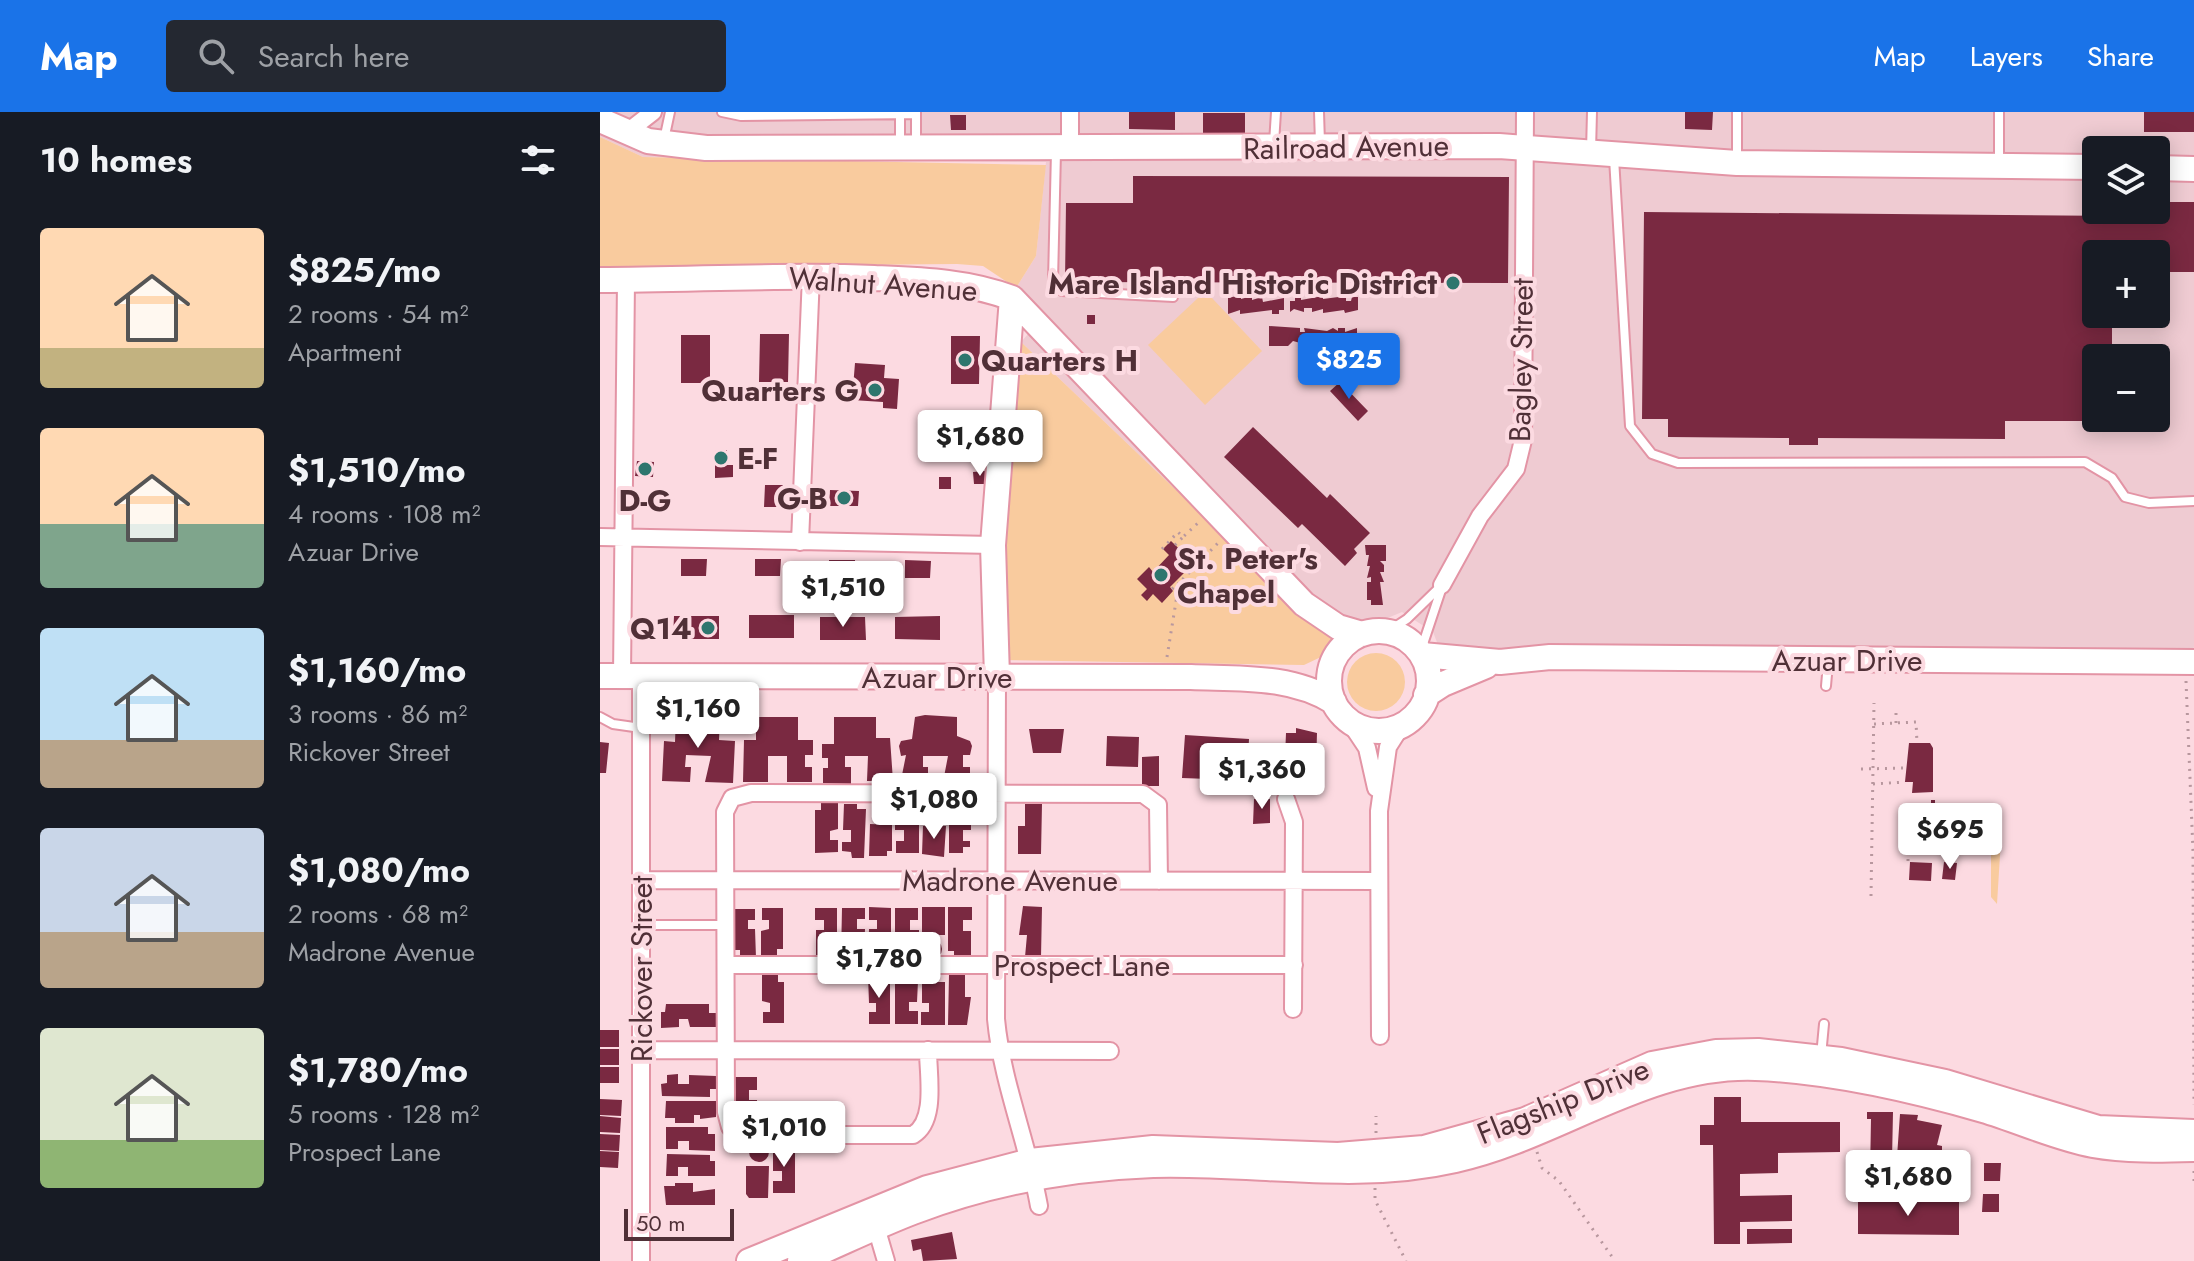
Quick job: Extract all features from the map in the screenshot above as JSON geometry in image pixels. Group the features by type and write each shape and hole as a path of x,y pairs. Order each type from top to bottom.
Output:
{"street":[{"path":"626,133 653,112"},
{"path":"1063,149 1070,112"},
{"name":"Bagley Street","path":"1442,585 1480,516 1516,469 1523,440 1525,112"},
{"name":"Railroad Avenue","path":"600,120 626,133 663,144 706,148 1524,148 1737,163 2082,167"},
{"path":"2170,168 2194,169"},
{"path":"800,542 811,275"},
{"name":"Walnut Avenue","path":"600,280 811,275 965,284 1012,298 1304,604 1338,627 1362,634"},
{"name":"Rickover Street","path":"626,280 621,676 641,728 641,1261"},
{"path":"1012,298 993,545 997,677 996,965 1000,1050 1039,1206"},
{"path":"600,537 993,545"},
{"path":"1341,712 1379,731 1402,725 1413,717 1426,695 1427,668 1421,654 1408,640 1387,632 1362,634 1343,647 1335,657 1329,679 1341,712 1367,748 1379,811"},
{"name":"Azuar Drive","path":"1421,654 1500,662 1550,657 1828,660 2190,672"},
{"name":"Azuar Drive","path":"1274,681 1313,672 1335,657"},
{"name":"Azuar Drive","path":"1426,695 1457,677 1500,662"},
{"name":"Azuar Drive","path":"621,676 1274,681 1310,689 1341,712"},
{"path":"1380,1036 1379,811 1388,747 1402,725"},
{"path":"928,1050 927,1114 920,1130 906,1135 752,1135 730,1127 726,1050 725,812 732,798 739,794 1149,796 1158,805 1159,881"},
{"path":"1286,799 1294,822 1293,1009"},
{"name":"Madrone Avenue","path":"641,880 1379,881"},
{"name":"Prospect Lane","path":"726,965 1294,965"},
{"path":"641,1050 1110,1051"},
{"name":"Flagship Drive","path":"749,1261 917,1192 1032,1170 1102,1151 1176,1147 1310,1155 1394,1153 1498,1130 1630,1072 1675,1058 1737,1050 1820,1057 1945,1082 2098,1128 2194,1132"},
{"name":"Flagship Drive","path":"800,1261 876,1227 1032,1170 1219,1165 1338,1173 1427,1166 1532,1137 1658,1081 1698,1071 1738,1068 1818,1075 1918,1093 2095,1145 2131,1150 2194,1149"},
{"path":"876,1227 886,1261"}],"lane":[{"path":"663,144 670,112"},
{"path":"722,112 741,116 916,113 908,149"},
{"path":"1274,148 1276,112"},
{"path":"1319,112 1321,148"},
{"path":"1592,112 1602,155 1630,426 1652,454 1678,463 2085,462 2112,478 2125,497 2149,503 2194,501"},
{"path":"1737,112 1737,163"},
{"path":"1999,112 1999,166"},
{"path":"900,114 908,149"},
{"path":"1063,149 1053,281 1057,287 1062,291 1173,297"},
{"name":"Bagley Street","path":"1387,632 1407,619 1442,585"},
{"name":"Bagley Street","path":"1421,654 1442,585"},
{"path":"1826,686 1828,660"},
{"path":"600,717 613,724 641,728"},
{"path":"641,925 726,925"},
{"path":"1820,1057 1824,1024"}],"path":[{"path":"1175,545 1200,521"},
{"path":"1162,549 1178,532 1183,537"},
{"path":"1172,589 1220,541"},
{"path":"1167,657 1179,583"},
{"path":"2190,672 2194,1105"},
{"path":"1871,896 1874,703"},
{"path":"1896,711 1896,723"},
{"path":"1874,724 1916,722 1917,743"},
{"path":"1861,769 1905,768"},
{"path":"1873,784 1905,782"},
{"path":"1908,844 1908,861"},
{"path":"1542,1168 1559,1181 1615,1261"},
{"path":"2194,1171 2194,1187"},
{"path":"1375,1200 1406,1261"}],"shaded area":[{"path":"600,112 2194,112 2194,647 2185,662 1447,668 1433,632 1402,612 1378,622 1351,623 1333,640 1021,342 1043,317 1016,288 1036,256 1046,162 643,157 600,137"},
{"path":"600,137 643,157 1046,165 1036,256 1016,288 983,266 957,264 600,267"},
{"path":"1199,297 1212,298 1262,351 1205,405 1148,345"},
{"path":"1021,342 1333,640 1323,656 1304,665 999,660 1012,350"},
{"path":"1376,653 1387,655 1396,662 1403,671 1403,693 1396,702 1387,709 1376,711 1365,709 1356,702 1349,693 1347,682 1349,671 1356,662 1365,655"},
{"path":"2001,839 1997,904 1991,897 1991,840"}],"building":[{"path":"1129,112 1175,112 1175,130 1129,129"},
{"path":"1685,112 1713,112 1712,130 1685,129"},
{"path":"2144,112 2194,112 2194,132 2144,132"},
{"path":"1203,113 1245,113 1245,134 1203,134"},
{"path":"950,115 966,115 966,130 951,130"},
{"path":"1133,176 1509,177 1508,283 1065,282 1066,203 1133,203"},
{"path":"2170,202 2194,202 2194,272 2170,272 2170,240 2082,240 2082,328 2112,328 2112,344 2082,344 2082,421 2005,421 2005,439 1818,438 1818,445 1789,445 1789,438 1668,437 1668,419 1642,419 1644,212 2082,216 2082,224 2170,224"},
{"path":"1241,295 1241,299 1262,297 1263,302 1284,298 1284,310 1279,310 1279,314 1272,314 1272,310 1240,314 1240,310 1228,314 1228,298"},
{"path":"1295,296 1301,296 1301,300 1346,296 1346,301 1358,297 1358,310 1323,313 1323,309 1312,312 1312,308 1304,308 1304,312 1294,309 1290,312 1290,301 1295,301"},
{"path":"1087,315 1095,315 1095,324 1087,324"},
{"path":"1269,326 1300,328 1300,332 1305,332 1304,328 1327,331 1333,328 1338,331 1338,328 1345,328 1345,332 1357,328 1357,342 1332,345 1332,341 1311,344 1311,340 1304,340 1304,344 1293,341 1288,346 1269,346"},
{"path":"760,334 789,334 788,382 759,382"},
{"path":"681,335 710,335 710,383 681,383"},
{"name":"Quarters H","path":"951,336 980,336 979,384 951,384"},
{"name":"Quarters G","path":"855,363 885,365 884,378 899,379 897,409 883,408 883,402 852,400"},
{"path":"1340,382 1368,411 1358,421 1330,391"},
{"path":"1253,427 1327,498 1330,494 1370,533 1354,549 1357,553 1345,566 1302,524 1298,528 1224,457"},
{"path":"981,441 981,453 969,454 969,442"},
{"name":"E-F","path":"727,450 727,465 733,465 733,477 715,478 715,451"},
{"name":"D-G","path":"637,461 654,462 653,477 635,476"},
{"path":"985,471 986,484 974,484 973,472"},
{"path":"939,477 951,477 951,489 939,489"},
{"path":"765,485 783,485 782,507 764,507"},
{"name":"G-B","path":"830,490 859,491 858,506 829,506"},
{"name":"St. Peter's Chapel","path":"1171,541 1194,563 1170,587 1173,591 1162,603 1153,594 1147,601 1141,595 1147,589 1137,579 1149,567 1153,572 1169,555 1163,549"},
{"path":"1365,545 1386,545 1386,561 1380,561 1384,565 1384,572 1380,572 1384,582 1380,582 1383,605 1371,605 1371,600 1367,600 1367,582 1371,582 1371,577 1367,578 1370,566 1367,566 1369,555 1366,555"},
{"path":"681,559 707,559 706,576 681,576"},
{"path":"755,559 781,559 780,576 755,576"},
{"path":"829,560 855,560 855,577 829,577"},
{"path":"905,560 931,561 930,578 905,578"},
{"path":"749,615 794,615 794,638 749,638"},
{"path":"674,616 719,616 719,639 673,639"},
{"path":"940,616 940,640 895,639 895,617"},
{"path":"820,617 865,617 866,640 820,640"},
{"path":"676,715 720,717 719,740 735,741 733,783 705,782 711,756 686,755 685,767 691,767 690,782 662,781 664,741 675,742"},
{"path":"756,717 798,717 798,740 813,740 813,755 805,755 805,767 812,767 812,782 787,782 787,756 768,756 768,782 743,782 744,740 756,740"},
{"path":"834,717 876,717 876,738 890,738 893,781 867,781 868,756 845,756 845,767 851,767 851,784 823,783 823,768 828,768 828,758 822,758 822,744 834,744"},
{"path":"915,717 957,717 957,736 970,741 972,746 970,755 963,755 963,767 970,767 970,780 943,782 948,756 923,756 923,767 928,767 928,782 901,780 906,755 901,756 899,746 901,741 912,739"},
{"path":"1296,728 1317,733 1316,768 1300,767 1300,757 1285,757 1286,733 1296,733"},
{"path":"1029,729 1064,729 1061,753 1033,753"},
{"path":"1185,735 1249,739 1247,781 1231,780 1231,772 1222,771 1223,763 1210,762 1209,779 1182,778"},
{"path":"1107,736 1139,737 1138,767 1106,766"},
{"path":"600,742 609,743 606,773 600,773"},
{"path":"1909,743 1930,743 1933,748 1933,792 1912,793 1913,782 1905,782"},
{"path":"1159,756 1159,786 1142,786 1142,757"},
{"path":"1272,766 1286,766 1286,783 1272,783"},
{"path":"1254,799 1270,799 1270,823 1253,824"},
{"path":"1931,800 1935,800 1935,817 1931,817"},
{"path":"936,802 943,805 946,812 943,819 936,822 929,819 926,812 929,805"},
{"path":"821,803 838,803 838,829 830,831 830,840 838,840 838,852 815,853 815,810 821,810"},
{"path":"873,803 892,804 892,819 875,818"},
{"path":"844,804 857,804 857,809 866,809 864,858 852,858 851,852 842,851 842,842 851,842 851,830 843,830"},
{"path":"1025,804 1042,804 1041,854 1018,854 1018,826 1025,826"},
{"path":"902,809 919,809 919,853 896,853 896,841 904,841 904,830 895,830 895,816 902,817"},
{"path":"956,809 971,809 971,830 963,830 963,841 970,841 970,847 963,847 963,853 949,853 949,817 956,817"},
{"path":"870,824 892,825 892,851 887,851 887,856 869,856"},
{"path":"923,826 946,826 944,857 922,854"},
{"path":"1910,862 1932,863 1931,881 1909,880"},
{"path":"1944,862 1957,863 1955,880 1942,879"},
{"path":"1023,906 1042,907 1041,957 1025,957 1027,935 1019,935"},
{"path":"869,907 891,908 891,952 885,952 885,957 868,957 869,929 877,929 877,920 869,920"},
{"path":"922,907 945,907 945,935 922,935"},
{"path":"948,907 972,907 972,920 963,920 963,931 971,931 971,957 954,957 954,951 948,951"},
{"path":"762,908 783,908 783,949 777,949 777,957 761,957 761,931 769,929 769,920 762,920"},
{"path":"815,908 837,908 837,956 816,956 816,930 824,930 824,920 815,920"},
{"path":"842,908 865,908 865,919 857,919 857,929 865,929 864,957 841,957"},
{"path":"895,908 918,908 918,920 910,920 910,930 919,930 919,957 902,957 902,951 895,951"},
{"path":"734,909 755,909 755,920 748,920 748,929 755,929 756,958 740,958 740,950 734,950"},
{"path":"932,939 939,942 942,949 939,956 932,959 925,956 922,949 925,942"},
{"path":"762,975 778,975 778,982 784,982 784,1023 763,1023 763,1012 770,1012 770,1003 762,1001"},
{"path":"868,975 884,975 884,982 890,982 890,1024 869,1024 869,1012 876,1012 876,1003 869,1003"},
{"path":"922,975 938,975 938,982 945,982 945,1025 921,1025 921,1012 929,1012 929,1003 922,1003"},
{"path":"949,975 965,975 965,997 971,997 967,1025 948,1025"},
{"path":"895,981 918,981 917,1002 909,1002 909,1011 918,1011 918,1024 895,1024"},
{"path":"666,1004 709,1004 709,1013 716,1013 716,1027 690,1027 688,1019 679,1019 679,1027 661,1028 661,1012 665,1012"},
{"path":"600,1030 619,1030 619,1047 600,1047"},
{"path":"600,1049 619,1049 619,1065 600,1065"},
{"path":"600,1067 619,1067 619,1083 600,1083"},
{"path":"678,1074 678,1084 689,1084 689,1075 716,1076 716,1089 710,1089 710,1097 662,1096 661,1084 667,1083 667,1075"},
{"path":"734,1077 757,1077 757,1090 749,1090 749,1100 757,1100 757,1126 741,1127 741,1120 734,1120"},
{"path":"1714,1097 1741,1097 1741,1122 1840,1122 1840,1152 1778,1153 1778,1173 1740,1174 1740,1196 1792,1195 1792,1221 1740,1222 1740,1244 1714,1244 1713,1145 1700,1145 1700,1125 1714,1125"},
{"path":"600,1099 622,1100 621,1116 600,1115"},
{"path":"666,1101 716,1101 716,1117 700,1119 700,1115 694,1115 694,1123 675,1123 675,1118 665,1118"},
{"path":"1867,1112 1893,1112 1892,1160 1923,1161 1923,1181 1918,1181 1918,1192 1907,1191 1906,1199 1892,1198 1893,1174 1870,1174 1871,1119 1867,1119"},
{"path":"1900,1114 1918,1115 1917,1120 1942,1125 1937,1145 1942,1146 1942,1157 1897,1157"},
{"path":"600,1116 621,1118 620,1133 600,1132"},
{"path":"666,1127 708,1127 708,1134 715,1134 715,1151 689,1150 689,1141 678,1141 678,1149 666,1149"},
{"path":"600,1134 620,1135 619,1151 600,1150"},
{"path":"759,1142 766,1145 769,1152 766,1159 759,1162 752,1159 749,1152 752,1145"},
{"path":"773,1145 788,1145 788,1149 795,1149 795,1193 773,1193 773,1181 782,1181 782,1171 773,1171"},
{"path":"600,1151 619,1152 618,1168 600,1167"},
{"path":"667,1154 710,1155 710,1161 715,1161 715,1176 688,1176 688,1167 678,1167 678,1176 666,1176"},
{"path":"1930,1159 1955,1164 1958,1169 1956,1197 1927,1195"},
{"path":"1984,1163 2001,1163 2000,1181 1984,1181"},
{"path":"746,1166 769,1166 768,1198 749,1198 746,1194"},
{"path":"675,1183 693,1183 693,1192 715,1189 715,1205 666,1205 664,1186 675,1186"},
{"path":"1983,1194 1999,1194 1999,1212 1982,1212"},
{"path":"1858,1200 1959,1201 1959,1235 1858,1234"},
{"path":"1747,1229 1792,1229 1792,1243 1747,1244"},
{"path":"952,1232 957,1259 923,1261 921,1249 913,1251 911,1240"}],"place":[{"name":"Mare Island Historic District","path":"1453,283"},
{"name":"Quarters H","path":"965,360"},
{"name":"Quarters G","path":"875,390"},
{"name":"E-F","path":"721,458"},
{"name":"D-G","path":"645,469"},
{"name":"G-B","path":"844,498"},
{"name":"St. Peter's Chapel","path":"1161,575"},
{"name":"Q14","path":"708,628"}]}
